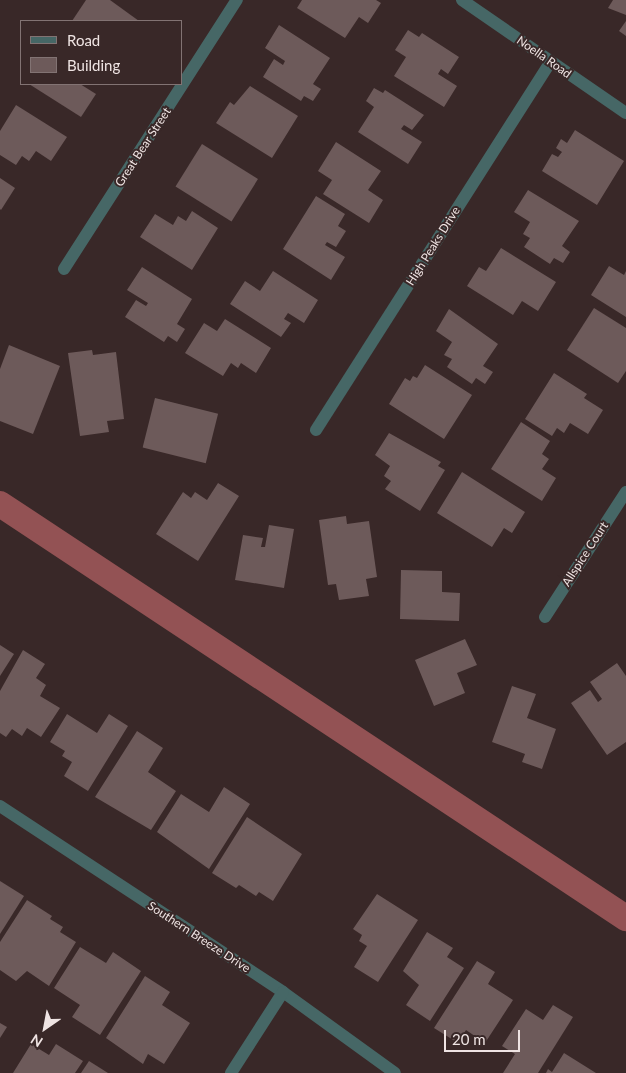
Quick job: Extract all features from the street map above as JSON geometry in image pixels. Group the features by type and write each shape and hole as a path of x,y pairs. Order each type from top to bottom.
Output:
{"street":[{"name":"Great Bear Street","path":"64,268 238,0"},
{"name":"Noella Road","path":"462,0 626,113"},
{"name":"High Peaks Drive","path":"316,430 550,62"},
{"name":"Allspice Court","path":"545,617 626,492"},
{"name":"Southern Breeze Drive","path":"0,806 284,992 395,1073"},
{"path":"231,1073 284,992"}],"building":[{"path":"86,0 110,0 138,20 73,20"},
{"path":"302,0 376,0 381,3 368,23 359,17 345,38 297,8"},
{"path":"613,0 626,0 626,15 608,8"},
{"path":"626,21 626,36 619,31"},
{"path":"279,25 330,58 313,84 321,89 313,101 304,96 301,101 263,77 274,59 283,65 285,61 265,48"},
{"path":"408,30 419,37 422,33 459,57 448,74 441,69 438,74 457,86 444,107 394,76 406,57 395,50"},
{"path":"31,85 82,85 96,94 81,117"},
{"path":"250,86 298,116 272,158 216,123 230,102 234,105"},
{"path":"374,88 383,93 385,90 424,115 412,130 404,125 401,129 422,142 408,164 358,132 374,107 366,101"},
{"path":"16,105 67,137 51,161 36,151 29,161 22,156 16,165 0,155 0,131"},
{"path":"575,130 624,161 597,205 542,171 552,154 558,157 562,152 556,148 561,139 567,143"},
{"path":"336,142 381,171 368,190 383,200 369,223 323,194 332,180 318,171"},
{"path":"202,144 258,179 231,221 176,186"},
{"path":"0,178 15,188 1,210 0,209"},
{"path":"528,190 579,221 562,246 570,252 563,263 554,258 550,264 524,247 530,238 523,234 530,222 514,212"},
{"path":"316,196 345,214 338,226 346,231 336,247 327,242 325,245 345,257 331,280 283,249"},
{"path":"192,211 218,228 192,270 140,237 155,214 173,225 178,216 186,221"},
{"path":"501,248 556,282 538,311 522,301 513,315 467,286 479,267 486,271"},
{"path":"609,266 624,275 626,271 626,317 591,295"},
{"path":"142,267 192,299 177,324 185,329 177,342 168,336 164,342 125,317 136,300 146,306 148,303 127,290"},
{"path":"273,271 318,300 304,323 288,313 284,319 291,323 281,337 230,304 245,281 260,291"},
{"path":"594,308 626,328 626,371 618,383 567,350"},
{"path":"449,309 498,344 483,366 493,372 485,384 476,378 472,384 447,367 452,359 444,355 452,342 436,331"},
{"path":"225,319 271,348 256,373 241,363 238,368 231,363 223,376 185,353 204,323 217,331"},
{"path":"9,345 60,366 33,434 0,421 0,369"},
{"path":"92,350 93,355 116,352 124,419 107,421 109,432 80,436 68,353"},
{"path":"425,365 472,395 444,439 389,404 405,378 410,381 413,376 417,378"},
{"path":"554,373 587,394 584,398 603,410 588,434 570,423 564,433 557,428 552,436 525,419"},
{"path":"155,398 218,414 206,463 143,447"},
{"path":"521,422 550,441 542,454 549,459 542,469 556,478 542,501 491,469"},
{"path":"389,433 441,462 438,466 445,470 420,511 385,489 391,481 384,476 390,466 375,455"},
{"path":"462,472 525,512 512,533 504,528 492,547 437,513"},
{"path":"218,483 239,496 198,561 156,534 183,492 191,498 195,492 207,500"},
{"path":"346,516 347,524 369,521 377,577 366,579 369,596 339,600 336,584 328,585 319,520"},
{"path":"269,525 294,529 284,588 235,580 243,535 263,538 261,547 265,547"},
{"path":"401,570 442,571 442,592 460,593 459,621 400,619"},
{"path":"465,639 477,665 457,673 465,693 434,706 415,660"},
{"path":"0,645 14,654 0,676"},
{"path":"23,650 45,664 36,678 46,685 40,696 60,708 41,737 27,728 22,736 12,729 6,737 0,733 0,691"},
{"path":"617,663 626,676 626,742 607,755 571,703 590,690 598,702 602,699 590,682"},
{"path":"512,686 536,694 527,718 556,729 542,769 522,762 525,754 492,742"},
{"path":"67,714 97,733 109,714 128,726 88,791 64,776 72,762 62,756 65,751 50,742"},
{"path":"137,731 163,748 148,772 176,791 151,830 95,797"},
{"path":"224,787 250,804 209,869 157,832 181,794 209,812"},
{"path":"247,817 302,854 273,901 259,892 256,896 239,885 236,888 212,873"},
{"path":"0,881 24,896 0,934"},
{"path":"377,894 418,920 378,982 354,967 367,946 359,941 362,935 353,929"},
{"path":"27,900 52,916 50,919 63,927 60,932 76,942 49,986 27,971 16,981 0,970 0,942"},
{"path":"427,932 453,948 447,957 464,968 430,1021 406,1005 419,985 403,971"},
{"path":"80,947 106,963 113,952 141,971 100,1035 72,1017 80,1005 54,988"},
{"path":"477,961 495,972 488,984 513,1000 485,1043 466,1030 458,1043 434,1028"},
{"path":"145,976 170,992 162,1005 190,1023 164,1064 148,1054 143,1064 106,1038"},
{"path":"553,1005 573,1017 538,1073 503,1073 515,1054 502,1046 526,1009 543,1020"},
{"path":"0,1023 7,1027 0,1038"},
{"path":"31,1044 49,1055 56,1044 83,1061 75,1073 13,1073"},
{"path":"564,1053 596,1073 546,1073 548,1069 552,1072"},
{"path":"89,1061 108,1073 81,1073"}],"waterway":[{"path":"0,504 626,918"}]}
